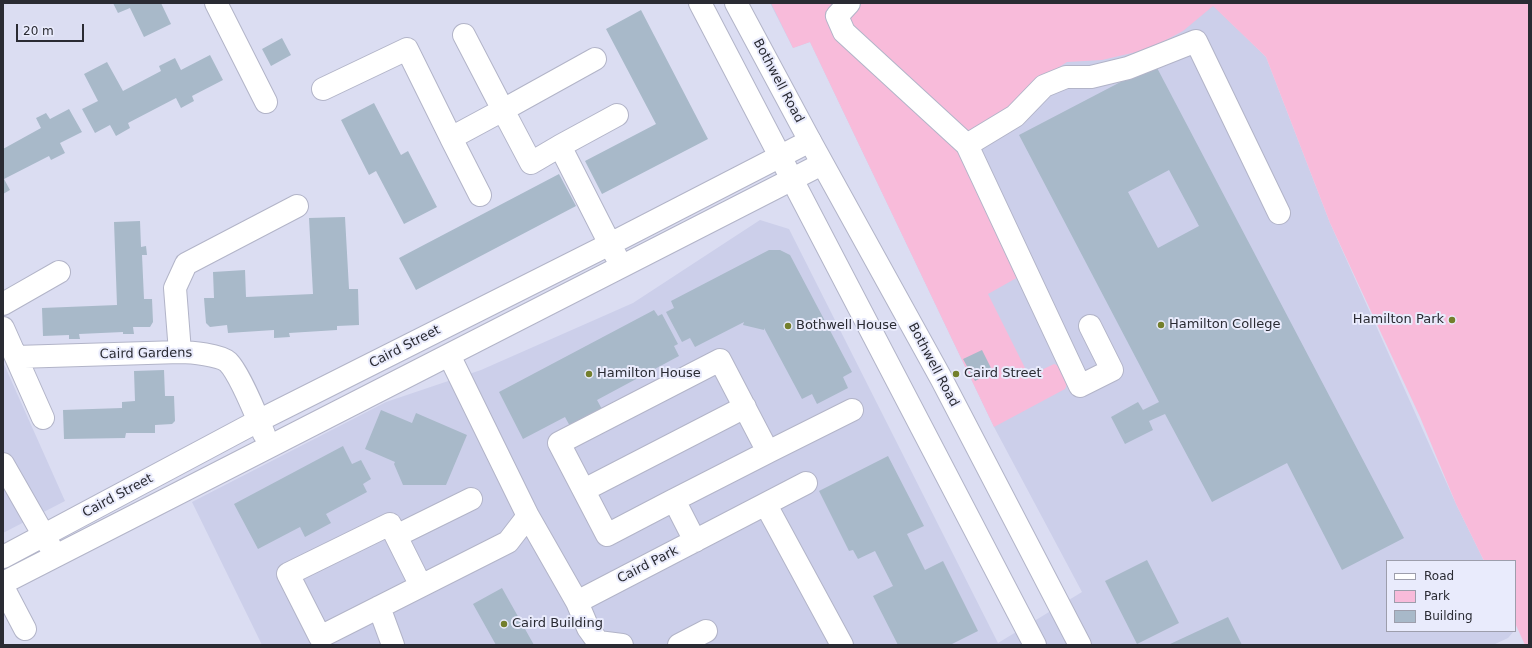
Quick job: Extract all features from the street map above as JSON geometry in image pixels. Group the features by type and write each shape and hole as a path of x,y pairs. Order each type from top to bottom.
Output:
{"street":[{"path":"216,3 266,102"},
{"path":"700,3 1035,645"},
{"name":"Bothwell Road","path":"736,3 822,164 942,380 1080,645"},
{"path":"849,3 837,16 844,32 967,145 1080,386 1112,370 1090,326"},
{"path":"464,35 531,163 617,115"},
{"path":"967,145 1015,116 1044,86 1066,77 1092,77 1128,68 1196,41 1280,213"},
{"path":"323,89 407,49 480,195"},
{"path":"451,138 595,59"},
{"name":"Caird Street","path":"3,557 258,420 610,244 810,141"},
{"path":"560,146 621,266"},
{"name":"Caird Street","path":"3,583 822,164"},
{"path":"180,352 175,288 186,264 297,206"},
{"path":"3,304 59,272"},
{"path":"3,328 43,418"},
{"name":"Caird Gardens","path":"16,357 180,352 202,353 227,361 238,377 269,446"},
{"path":"449,355 528,516 577,602 588,628 598,642 622,645"},
{"path":"768,452 720,360 560,443 607,535 852,410"},
{"path":"584,490 744,407"},
{"path":"6,477 55,556"},
{"name":"Caird Park","path":"577,602 806,484"},
{"path":"396,536 471,499"},
{"path":"674,500 695,541"},
{"path":"766,505 842,645"},
{"path":"421,586 390,524 288,574 312,641 379,607 421,586 508,542 528,516"},
{"path":"3,587 25,629"},
{"path":"379,607 393,645"},
{"path":"679,645 706,631"}],"shaded area":[{"path":"770,3 1211,3 1266,57 1330,223 1456,504 1484,560 1386,560 1386,632 1513,632 1508,638 1493,645 262,645 192,502 386,402 481,370 633,303 760,220 789,229 998,643 1082,592 994,427 810,42 793,48"},
{"path":"3,362 65,501 3,533"}],"green space":[{"name":"Hamilton Park","path":"771,3 1529,3 1529,645 1525,645 1516,625 1516,560 1484,560 1456,504 1420,417 1330,223 1266,57 1213,6 1183,31 1149,49 1102,60 1067,62 1047,75 977,135 960,157 1020,276 988,294 1029,376 1054,364 1061,368 1067,377 1067,385 1065,389 994,427 810,42 793,48"}],"building":[{"path":"113,3 161,3 171,24 144,37 130,8 118,13"},
{"path":"641,10 708,139 602,194 585,161 656,124 606,29"},
{"path":"282,38 291,55 271,66 262,49"},
{"path":"210,55 223,80 192,96 194,101 181,108 176,98 128,123 130,128 116,136 110,125 95,133 82,109 98,101 84,74 107,62 123,91 161,71 159,66 175,58 181,70"},
{"path":"1155,64 1404,538 1342,570 1287,463 1212,502 1165,414 1149,421 1153,430 1125,444 1111,417 1138,402 1143,410 1159,402 1019,135","holes":["1169,170 1199,226 1158,248 1128,192"]},
{"path":"374,103 401,155 408,151 437,207 404,224 376,171 369,175 341,120"},
{"path":"69,109 82,132 60,143 65,153 51,160 49,156 4,179 10,190 3,194 3,149 41,128 36,118 46,113 50,119"},
{"path":"559,174 576,206 416,290 399,258"},
{"path":"345,217 349,289 358,289 359,325 337,326 337,330 289,333 290,337 274,338 274,330 228,333 227,325 210,327 206,323 204,298 214,298 213,272 245,270 246,297 313,294 309,218"},
{"path":"140,221 141,247 146,246 147,255 142,255 144,299 152,299 153,322 150,327 133,327 134,334 123,334 123,332 79,334 80,339 69,339 69,335 43,336 42,308 117,305 114,222"},
{"name":"Bothwell House","path":"769,250 780,250 790,255 852,372 843,377 848,388 817,404 812,394 802,399 764,328 764,330 743,325 744,322 695,347 690,338 682,342 666,312 674,308 671,301"},
{"name":"Hamilton House","path":"654,310 658,316 662,314 678,344 674,346 679,356 597,400 603,411 571,428 565,417 523,439 499,392"},
{"path":"982,350 993,372 975,381 963,359"},
{"path":"164,370 165,396 174,396 175,421 172,424 155,425 155,433 126,433 125,438 64,439 63,410 122,408 122,402 135,401 134,371"},
{"path":"381,410 412,423 416,413 467,435 446,485 403,485 394,464 395,462 365,449"},
{"path":"343,446 352,464 361,460 371,479 363,484 367,492 326,514 331,523 305,537 300,527 258,549 234,504"},
{"path":"888,456 924,526 907,534 925,570 943,561 978,631 950,645 898,645 873,596 893,586 875,551 858,559 853,550 849,551 819,491"},
{"path":"1147,560 1179,623 1137,644 1105,581"},
{"name":"Caird Building","path":"502,588 534,645 496,645 473,604"},
{"path":"1228,617 1242,645 1168,645"}],"place":[{"name":"Hamilton Park","path":"1452,320"},
{"name":"Hamilton College","path":"1161,325"},
{"name":"Bothwell House","path":"788,326"},
{"name":"Hamilton House","path":"589,374"},
{"name":"Caird Street","path":"956,374"},
{"name":"Caird Building","path":"504,624"}]}
